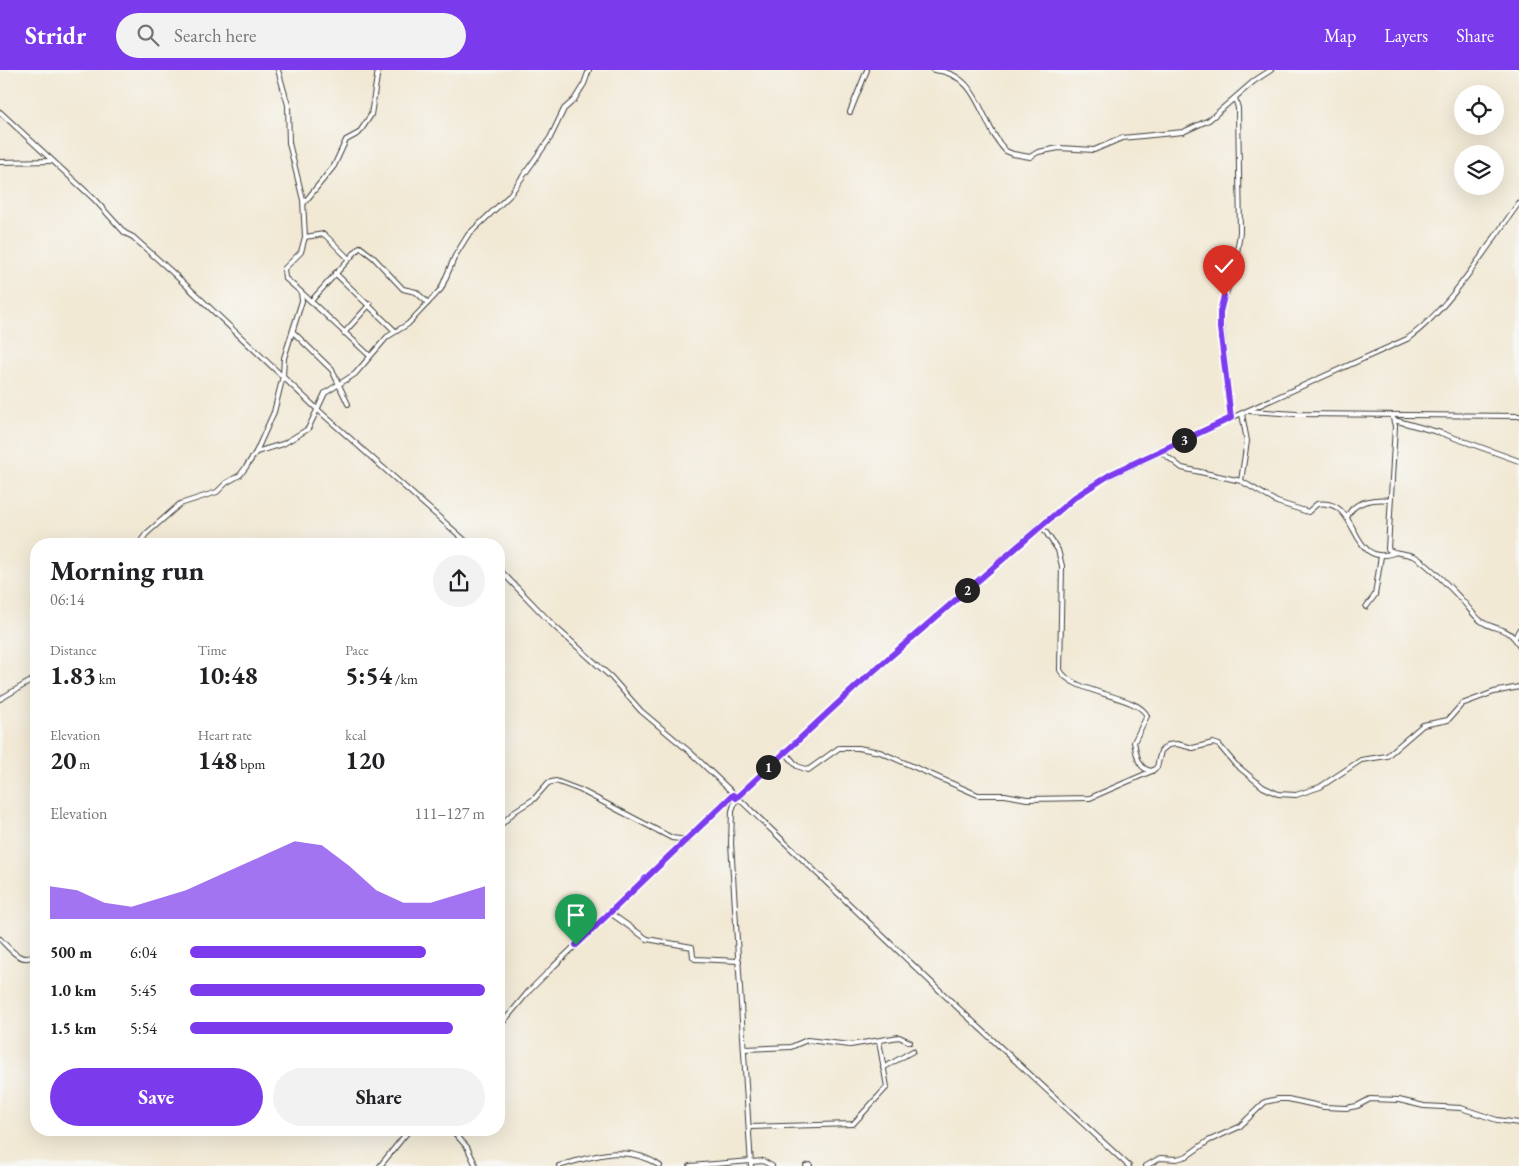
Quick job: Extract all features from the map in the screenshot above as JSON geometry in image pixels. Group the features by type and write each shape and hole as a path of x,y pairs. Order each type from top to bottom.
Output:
{"street":[{"path":"278,70 288,105 290,143 299,174 304,203 305,238 301,252 284,272 287,281 370,356"},
{"path":"304,203 334,166 346,140 359,133 371,114 378,70"},
{"path":"256,452 283,444 305,431 312,422 324,393 355,374 387,337 408,324 441,289 455,256 468,234 509,196 542,150 564,109 574,100 590,70"},
{"path":"850,112 867,70"},
{"path":"934,70 954,73 960,79 974,96 1002,147 1012,154 1030,157 1038,152 1059,148 1094,150 1122,138 1184,132 1209,120 1254,81 1271,70"},
{"path":"1231,418 1220,312 1235,267 1241,214 1238,108 1235,98"},
{"path":"0,112 112,217 125,233 133,237 172,272 317,409 462,538"},
{"path":"0,162 53,161"},
{"path":"505,1019 529,991 608,914 734,796 786,752 862,681 1041,525 1091,485 1231,418 1400,343 1418,332 1448,298 1519,203"},
{"path":"305,238 324,234 348,258"},
{"path":"311,301 348,258 357,249 362,248 403,289 416,292 428,303"},
{"path":"335,273 370,304 395,331"},
{"path":"143,538 180,504 217,492 226,483 240,475 256,452 274,412 283,376 284,358 302,305 300,292"},
{"path":"344,333 370,304"},
{"path":"292,332 295,337 332,370 348,404"},
{"path":"1248,411 1297,414 1519,416"},
{"path":"1241,481 1247,441 1242,414"},
{"path":"1392,415 1394,420 1387,547 1390,551 1407,553 1418,558 1459,597 1477,618 1485,623 1507,630 1519,645"},
{"path":"1394,420 1441,433 1519,461"},
{"path":"1160,451 1176,465 1188,470 1241,481 1268,498 1301,511 1308,512 1321,504 1333,506 1340,510 1347,518 1366,548 1374,555 1381,556 1396,552"},
{"path":"1347,518 1351,511 1370,499 1390,500"},
{"path":"1340,510 1351,511"},
{"path":"1041,525 1058,550 1062,566 1060,670 1064,676 1076,682 1146,712 1148,716 1146,722 1134,742 1139,762 1145,770 1152,771"},
{"path":"1366,606 1375,595 1381,556"},
{"path":"505,575 554,626 611,677 641,711 690,752 734,796 1129,1166"},
{"path":"1515,638 1519,630"},
{"path":"0,699 30,682"},
{"path":"786,752 797,766 808,770 839,748 872,750 974,795 1005,795 1027,799 1090,798 1152,771 1157,767 1161,751 1168,746 1176,744 1193,748 1213,743 1219,745 1235,764 1263,787 1285,796 1307,793 1328,782 1361,760 1387,756 1418,728 1430,722 1448,720 1462,704 1494,692 1519,687"},
{"path":"505,821 520,807 534,799 548,783 556,781 580,790 672,838 687,840"},
{"path":"734,796 731,825 751,1163"},
{"path":"608,914 613,915 647,939 692,947 695,960 739,961"},
{"path":"0,938 22,958 30,958"},
{"path":"745,1049 791,1047 807,1040 844,1045 899,1037 910,1042"},
{"path":"749,1127 853,1124 862,1112 886,1090 887,1083 879,1040"},
{"path":"883,1068 913,1051"},
{"path":"1146,1166 1160,1158 1178,1159 1187,1156 1208,1141 1239,1126 1266,1102 1278,1099 1295,1100 1324,1108 1357,1106 1370,1099 1399,1100 1424,1106 1461,1108 1497,1120 1519,1123"},
{"path":"380,1166 404,1136"},
{"path":"457,1136 467,1147 476,1166"},
{"path":"559,1166 619,1151 649,1158 660,1166"},
{"path":"690,1166 763,1162 772,1166"}],"route":[{"path":"576,945 658,869 733,795 736,798 741,791 862,681 1075,497 1111,474 1231,418 1220,328 1220,312 1224,296"}]}
